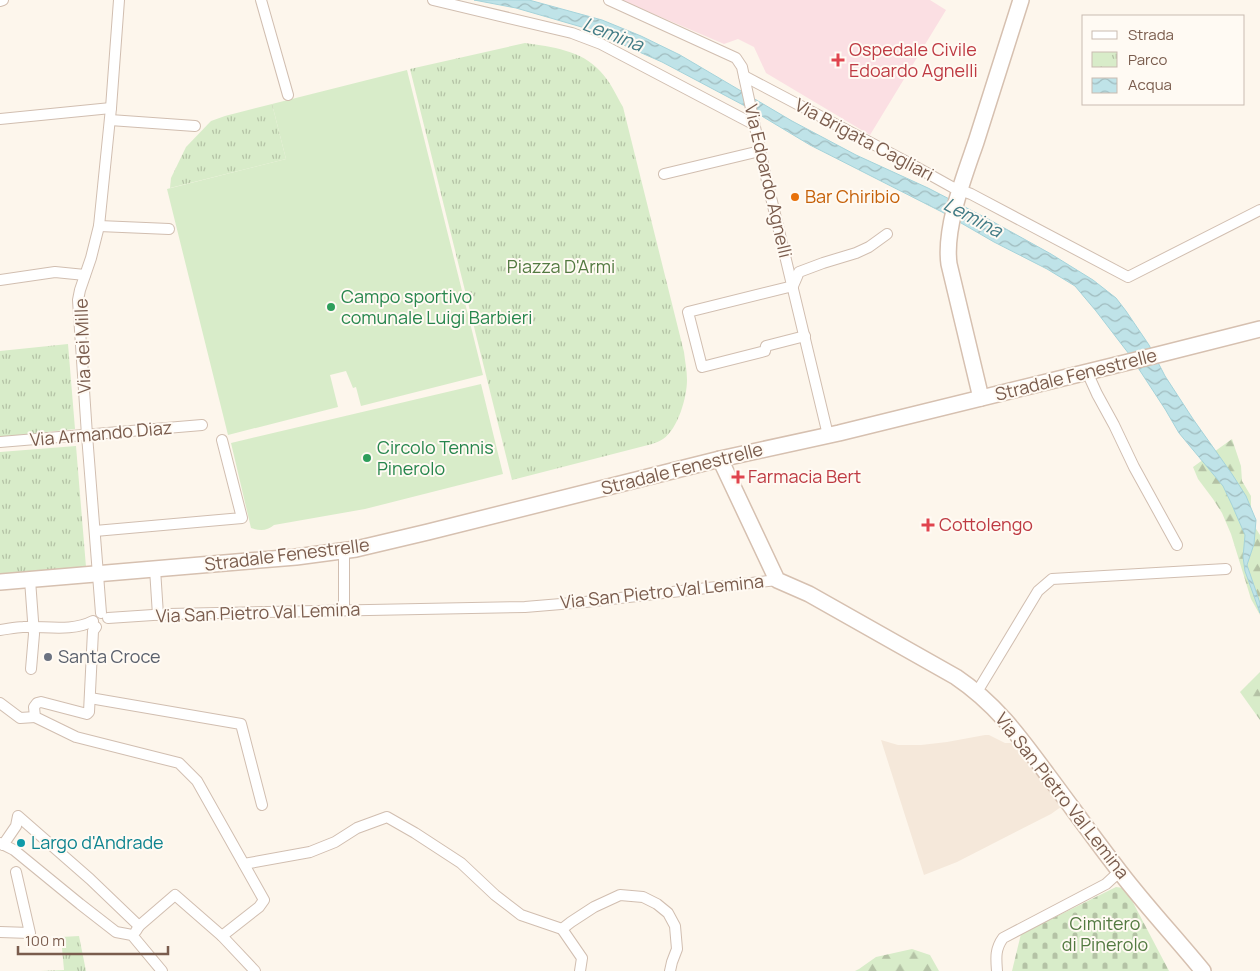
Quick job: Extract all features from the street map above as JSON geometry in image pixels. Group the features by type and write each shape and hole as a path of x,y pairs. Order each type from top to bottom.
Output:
{"main road":[{"path":"981,398 947,254 951,224 959,194 1021,0"},
{"name":"Stradale Fenestrelle","path":"0,582 296,557 344,551 428,532 720,459 828,435 1259,331"},
{"path":"720,459 777,580"},
{"name":"Via San Pietro Val Lemina","path":"777,580 809,594 956,677 996,709 1014,730 1120,872 1204,971"}],"street":[{"name":"Via dei Mille","path":"105,616 98,574 94,531 78,306 80,290 99,226 110,120 119,0"},
{"path":"261,0 288,95"},
{"path":"434,0 572,33 602,44 755,125"},
{"path":"608,0 736,58 742,67 744,76"},
{"name":"Via Edoardo Agnelli","path":"744,76 760,151 828,435"},
{"name":"Via Brigata Cagliari","path":"744,76 909,163 959,194 1128,277 1260,210"},
{"path":"0,119 111,108"},
{"path":"110,120 195,126"},
{"path":"664,174 760,151"},
{"path":"99,226 169,229"},
{"name":"Via Edoardo Agnelli","path":"793,286 799,272 856,253 869,247 887,234"},
{"path":"0,280 55,272 85,275"},
{"path":"793,286 688,312 702,367 765,351 766,346 804,336"},
{"path":"1087,372 1096,394 1177,545"},
{"name":"Via Armando Diaz","path":"0,442 202,425"},
{"path":"94,531 242,518 222,440"},
{"path":"344,551 344,610"},
{"path":"977,692 1038,591 1052,578 1226,568"},
{"path":"155,569 158,615"},
{"path":"30,580 34,628 31,669"},
{"name":"Via San Pietro Val Lemina","path":"105,616 525,607 777,580"},
{"path":"0,630 23,627 68,628 89,623 101,628 108,623 105,616"},
{"path":"35,717 34,707 37,703 41,702 87,714 90,712 93,631 95,624"},
{"path":"90,698 241,724 262,805"},
{"path":"0,703 20,718 35,717 76,737 179,763 197,781 264,900 259,907 222,936"},
{"path":"138,926 90,879 18,816 16,826 2,844 19,855 116,932 132,936 162,971"},
{"path":"244,864 310,852 335,842 357,828 387,817 461,863 495,895 521,915 562,929 582,958 580,971"},
{"path":"0,932 30,932 16,872"},
{"path":"997,971 998,946 1003,938 1106,884 1120,872"},
{"path":"132,936 138,926 175,895 222,936 255,971"},
{"path":"562,929 594,907 620,895 642,897 657,904 668,913 675,926 677,949 670,971"}],"shaded area":[{"name":"Ospedale Civile Edoardo Agnelli","path":"621,0 930,0 946,10 870,135 766,73 754,47 738,39 724,44"},
{"path":"985,735 1005,743 1015,743 1068,802 1051,814 957,862 924,875 881,740 898,745 921,745"}],"green space":[{"name":"Piazza D'Armi","path":"525,43 566,51 584,58 604,75 623,107 684,352 687,380 681,412 673,428 662,440 512,480 410,69"},
{"name":"Campo sportivo comunale Luigi Barbieri","path":"407,70 483,375 361,406 356,387 353,388 346,371 330,375 338,407 228,435 167,189 286,159 272,104"},
{"path":"272,104 286,159 170,188 171,178 186,147 211,121"},
{"path":"68,344 75,429 0,437 0,351"},
{"name":"Circolo Tennis Pinerolo","path":"481,384 503,474 365,509 274,525 263,530 251,528 231,443"},
{"path":"1232,439 1241,466 1242,481 1251,496 1251,521 1260,535 1260,615 1251,599 1231,534 1222,513 1198,479 1193,467"},
{"path":"76,446 86,567 0,574 0,452"},
{"path":"1260,672 1260,720 1240,692"},
{"name":"Cimitero di Pinerolo","path":"1116,887 1123,888 1128,893 1169,971 1012,971 1021,934"},
{"path":"79,936 86,971 40,971 64,970 61,937"},
{"path":"912,949 930,955 939,971 855,971 876,957"}],"water":[{"name":"Lemina","path":"474,0 529,0 602,20 641,36 680,55 792,121 856,155 928,188 988,219 1093,280 1116,298 1126,311 1149,345 1165,376 1246,496 1256,520 1254,544 1247,565 1260,603 1260,613 1245,571 1243,557 1245,535 1223,486 1179,433 1129,354 1075,286 942,212 810,145 745,106 662,62 585,28 516,8"}],"place":[{"name":"Ospedale Civile Edoardo Agnelli","path":"838,60"},
{"name":"Bar Chiribio","path":"795,197"},
{"name":"Campo sportivo comunale Luigi Barbieri","path":"331,307"},
{"name":"Circolo Tennis Pinerolo","path":"367,458"},
{"name":"Farmacia Bert","path":"738,477"},
{"name":"Cottolengo","path":"928,525"},
{"name":"Santa Croce","path":"48,657"},
{"name":"Largo d'Andrade","path":"21,843"}]}
